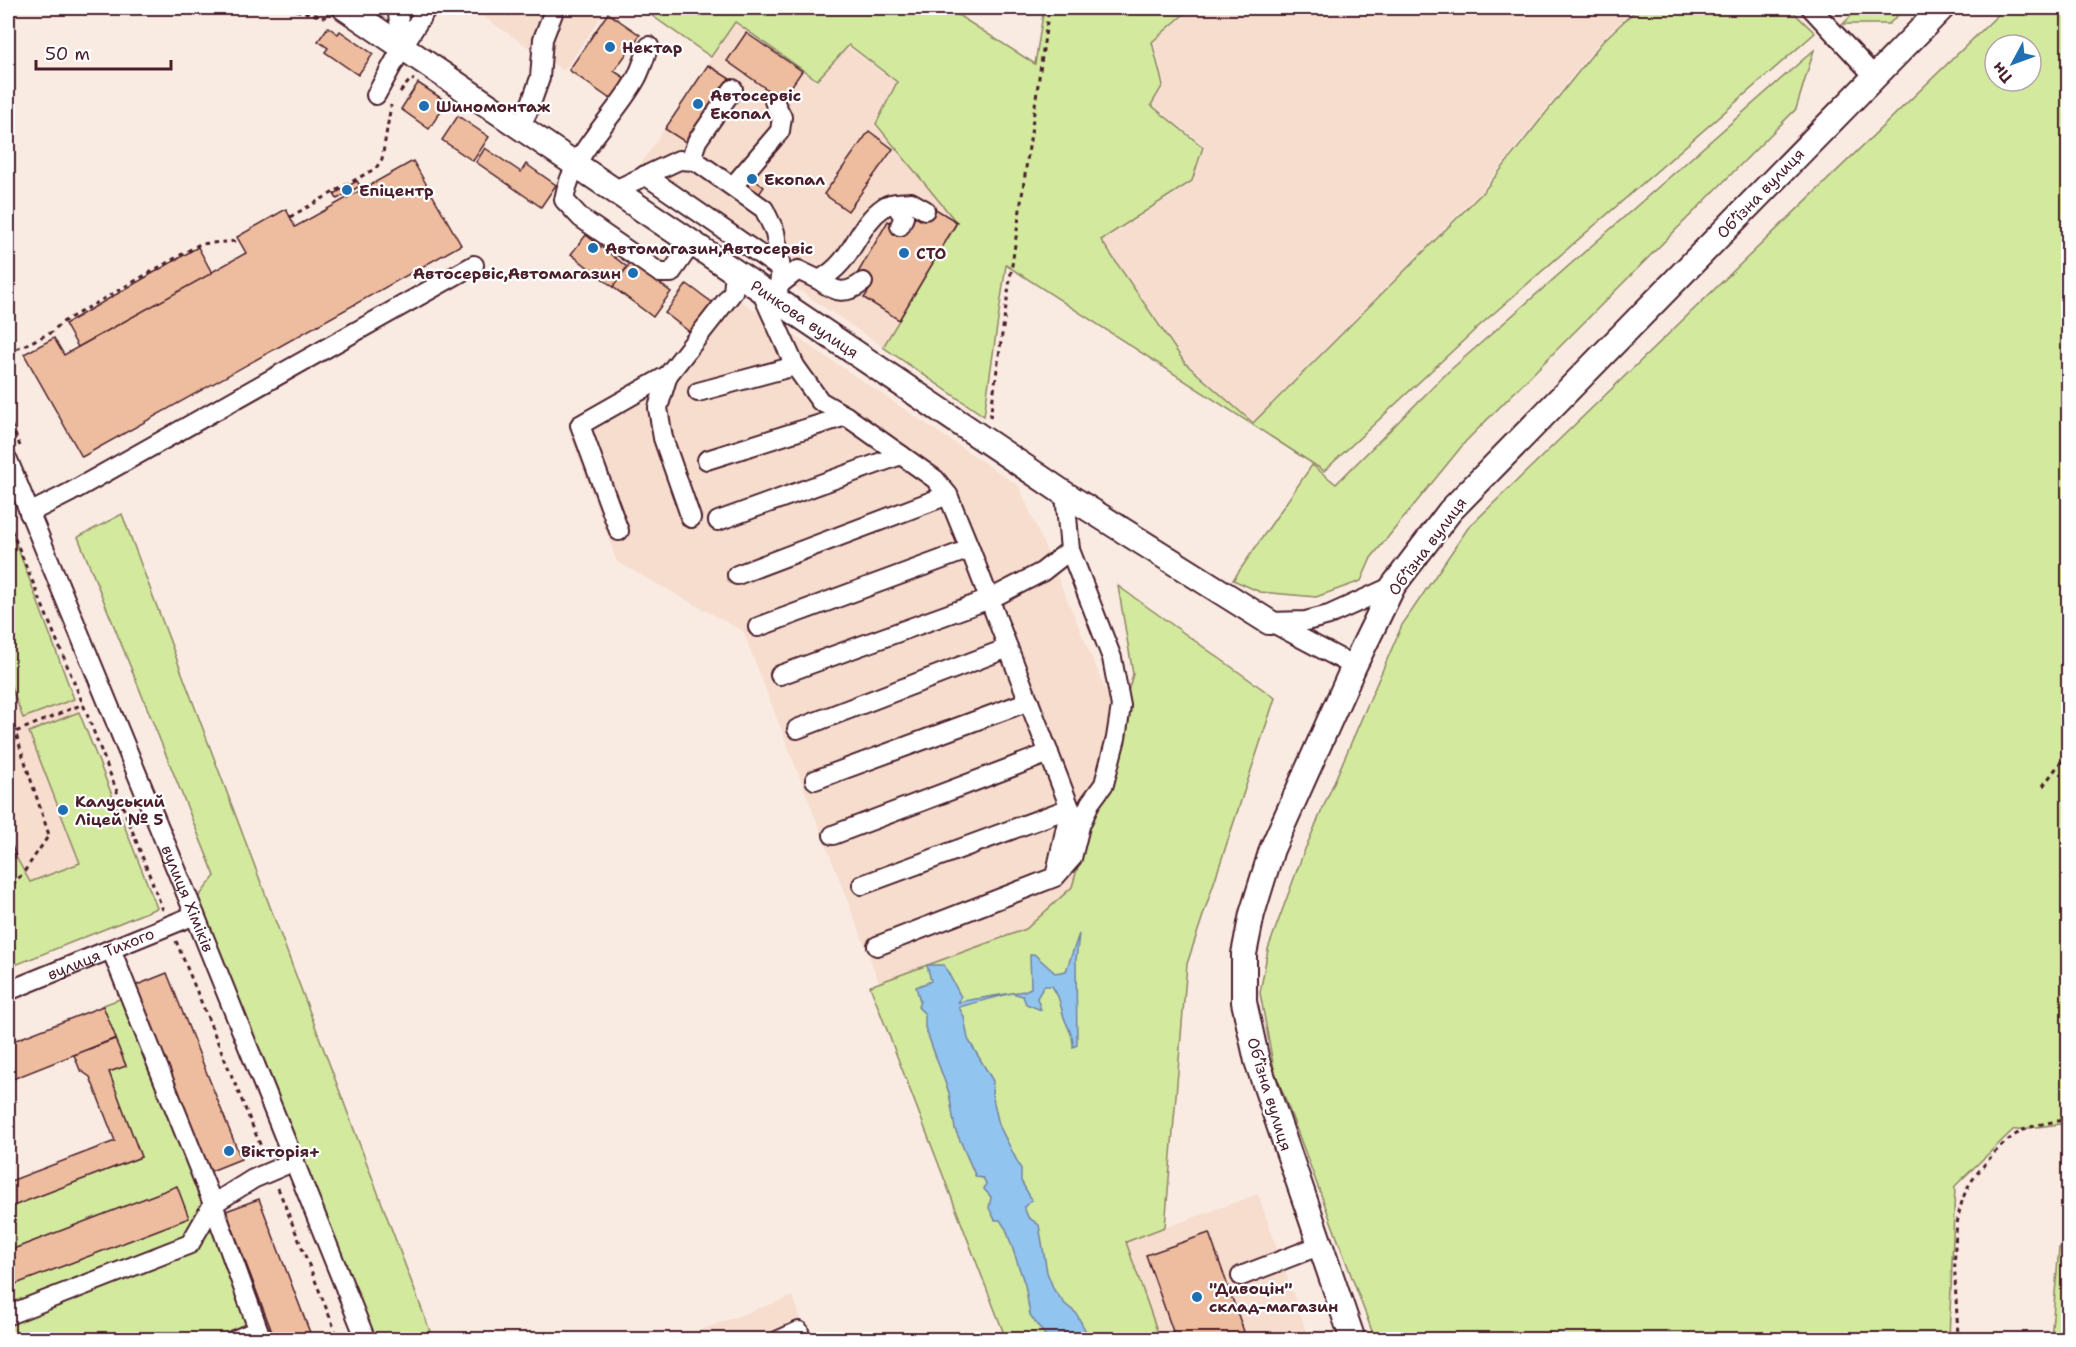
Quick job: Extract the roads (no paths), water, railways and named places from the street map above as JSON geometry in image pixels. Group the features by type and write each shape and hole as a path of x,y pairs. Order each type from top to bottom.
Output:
{"main road":[{"name":"Ринкова вулиця","path":"345,8 735,272 774,286 986,441 1065,494 1269,622"},
{"name":"Обʼїзна вулиця","path":"1353,1340 1257,1061 1244,1002 1244,954 1252,914 1272,849 1354,666 1393,586 1450,511 1942,8"}],"street":[{"path":"397,8 403,46"},
{"path":"383,99 403,46 427,8"},
{"path":"520,127 540,78 543,39 555,8"},
{"path":"1810,8 1874,76"},
{"path":"649,46 638,76 576,165 566,187 564,200 581,218 660,273 670,273 692,243"},
{"path":"613,191 645,175 688,160 697,141 733,89"},
{"path":"733,186 780,131 782,117 774,100"},
{"path":"688,160 733,186 764,209 776,232 774,286 795,366 820,401 846,416 935,479 948,495 1070,808 1055,877"},
{"path":"645,175 774,286"},
{"path":"819,280 832,273 843,263 869,222 884,206 911,202 925,210"},
{"path":"891,204 897,207 904,218 900,226"},
{"path":"29,513 69,494 474,265"},
{"path":"774,286 798,270 837,291 852,291 863,282"},
{"path":"690,518 663,438 658,408 668,375 733,292 735,272"},
{"path":"699,392 795,366"},
{"path":"619,531 580,425 668,375"},
{"path":"707,460 846,416"},
{"path":"718,521 901,455"},
{"name":"вулиця Хіміків","path":"8,460 366,1340"},
{"path":"877,946 1055,877 1072,858 1080,826 1090,803 1104,784 1116,738 1121,706 1112,658 1070,550 1065,494"},
{"path":"737,575 948,495"},
{"path":"758,627 970,549"},
{"path":"780,675 990,599 1041,573 1070,550"},
{"path":"1269,622 1306,621 1329,615 1393,586"},
{"name":"Ринкова вулиця","path":"1269,622 1354,666"},
{"path":"797,729 1008,648"},
{"path":"815,780 1029,701"},
{"path":"833,835 1049,753"},
{"path":"862,885 1070,808"},
{"name":"вулиця Тихого","path":"8,991 195,915"},
{"path":"111,949 213,1204 260,1335 234,1340"},
{"path":"8,1315 190,1244 213,1204 253,1179 295,1161"},
{"path":"1241,1276 1321,1245"},
{"path":"779,1340 800,1331"}],"water":[{"path":"1079,934 1076,960 1077,1045 1073,1047 1071,1034 1052,986 1044,986 1037,998 1041,1010 1026,1004 1023,996 1012,993 1031,988 1030,955 1034,954 1055,973 1066,971"},
{"path":"927,965 944,965 961,997 958,1002 1012,993 959,1007 964,1017 968,1039 993,1081 992,1094 999,1125 1021,1169 1021,1181 1032,1200 1024,1207 1028,1217 1039,1225 1047,1272 1054,1290 1076,1313 1090,1339 1048,1339 1030,1315 1025,1285 1006,1229 1000,1220 995,1220 989,1208 991,1197 984,1189 986,1183 983,1178 976,1177 955,1129 949,1093 925,1027 925,1014 918,1007 920,1001 916,987 931,981"}],"place":[{"name":"Нектар","path":"610,47"},
{"name":"Автосервіс Екопал","path":"698,104"},
{"name":"Шиномонтаж","path":"424,106"},
{"name":"Екопал","path":"752,179"},
{"name":"Епіцентр","path":"347,190"},
{"name":"Автомагазин,Автосервіс","path":"593,248"},
{"name":"СТО","path":"904,253"},
{"name":"Автосервіс,Автомагазин","path":"633,273"},
{"name":"Калуський Ліцей № 5","path":"63,810"},
{"name":"Вікторія+","path":"229,1151"},
{"name":"\"Дивоцін\" склад-магазин","path":"1197,1297"}]}
